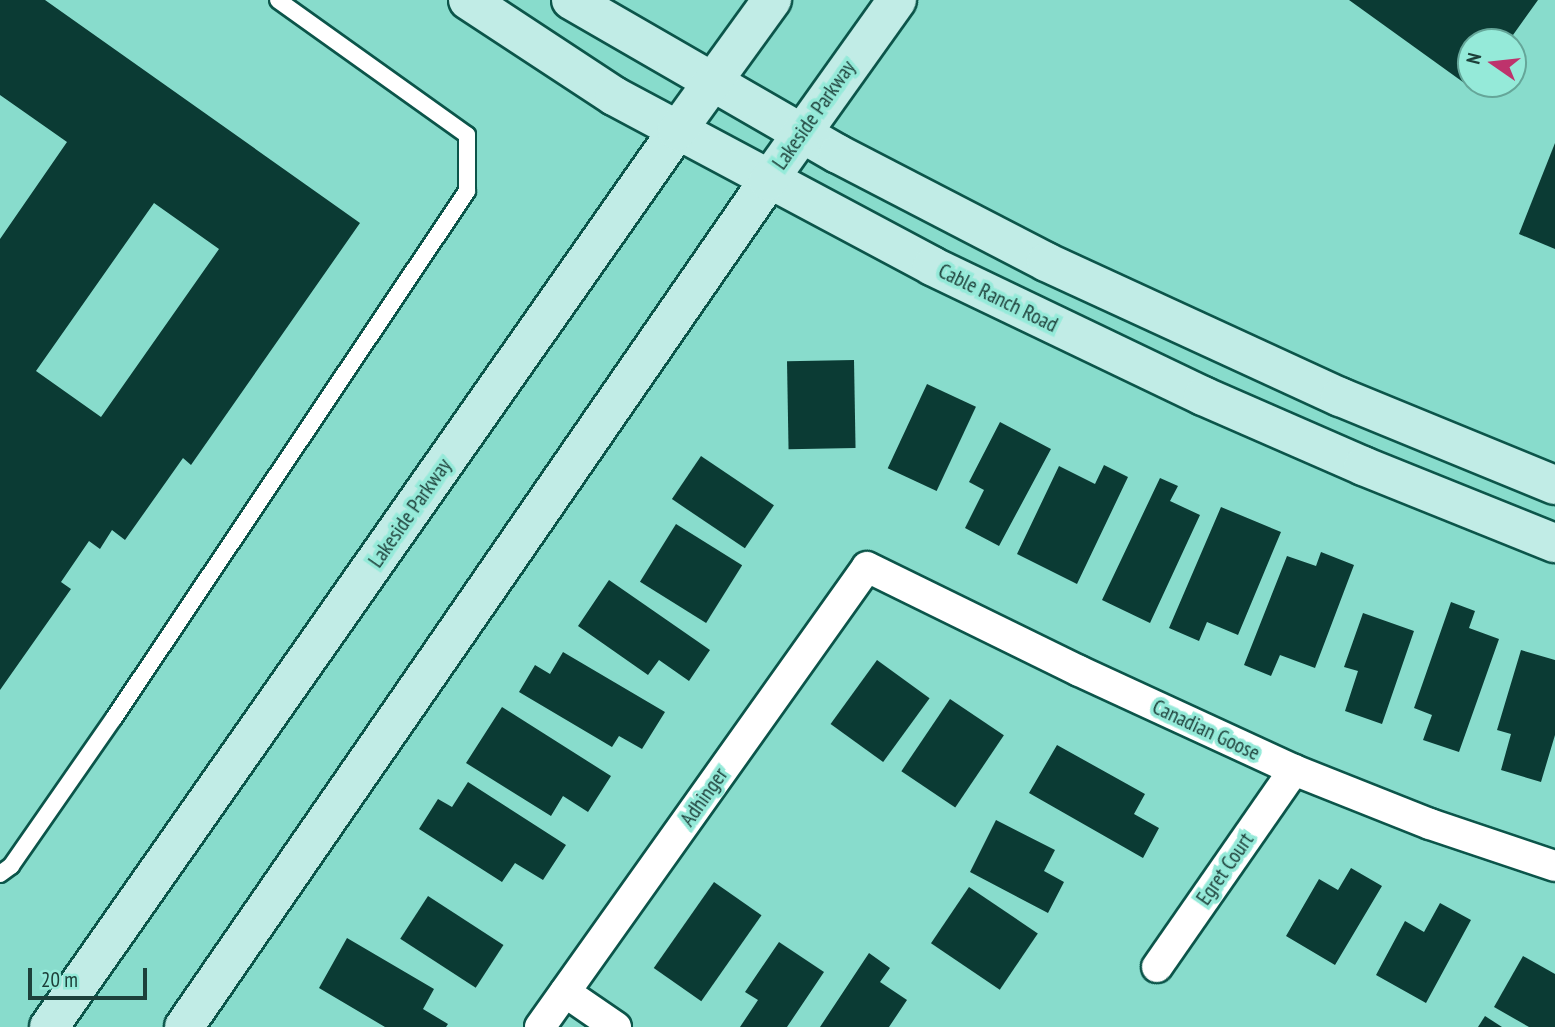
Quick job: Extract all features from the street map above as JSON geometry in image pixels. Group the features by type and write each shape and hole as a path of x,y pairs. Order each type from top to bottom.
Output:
{"street":[{"name":"Cable Ranch Road","path":"468,0 548,55 677,131 768,181 1103,350 1363,466 1555,543"},
{"path":"571,0 802,134 958,217 1131,302 1362,407 1555,485"},
{"name":"Lakeside Parkway","path":"49,1027 677,131 772,0"},
{"name":"Lakeside Parkway","path":"184,1027 768,181 897,0"},
{"name":"Canadian Goose","path":"867,567 1079,671 1294,770 1430,824 1555,866"},
{"name":"Adhinger","path":"540,1027 867,567"},
{"name":"Egret Court","path":"1157,967 1294,770"},
{"path":"565,992 616,1027"}],"lane":[{"path":"0,874 11,866 106,729 467,191 467,135 278,0"}],"building":[{"path":"0,0 45,0 360,223 191,465 183,458 125,540 112,530 100,549 89,541 61,582 71,589 0,690 0,239 67,142 0,95","holes":["154,203 219,249 101,417 36,371"]},
{"path":"1349,0 1538,0 1518,28 1457,28 1457,78"},
{"path":"1555,143 1555,249 1519,234"},
{"path":"854,360 856,448 789,449 787,361"},
{"path":"927,384 976,407 937,491 888,468"},
{"path":"1000,422 1051,449 999,546 965,528 984,490 969,482"},
{"path":"701,456 774,505 745,548 672,499"},
{"path":"1104,465 1128,477 1077,584 1017,554 1059,466 1095,484"},
{"path":"1160,478 1178,486 1170,501 1200,515 1150,623 1102,600"},
{"path":"1221,507 1281,532 1238,635 1207,622 1199,641 1169,628"},
{"path":"676,524 742,565 706,623 640,582"},
{"path":"1321,552 1354,565 1315,668 1280,655 1271,676 1244,665 1287,556 1316,566"},
{"path":"609,580 710,650 689,681 659,660 648,675 578,626"},
{"path":"1451,602 1475,611 1469,628 1499,639 1459,752 1423,740 1432,715 1414,708"},
{"path":"1363,613 1414,631 1382,724 1345,711 1358,671 1344,667"},
{"path":"1521,650 1555,660 1555,735 1541,782 1501,770 1511,734 1497,730"},
{"path":"563,652 665,712 642,749 619,736 612,747 519,692 535,665 550,674"},
{"path":"877,660 930,698 883,762 831,724"},
{"path":"950,699 1004,735 955,807 901,771"},
{"path":"502,707 611,776 588,812 563,796 551,816 466,763"},
{"path":"1057,745 1145,794 1134,814 1159,828 1143,858 1029,793"},
{"path":"468,782 566,845 543,880 515,863 502,882 419,829 438,799 452,807"},
{"path":"996,820 1055,850 1044,871 1064,882 1048,913 970,872"},
{"path":"1351,868 1382,886 1335,965 1286,936 1319,879 1338,890"},
{"path":"714,882 762,915 701,1001 654,968"},
{"path":"969,887 1038,933 1000,990 931,943"},
{"path":"428,896 503,945 476,988 400,939"},
{"path":"1440,903 1471,920 1426,1003 1376,975 1405,921 1424,932"},
{"path":"347,938 434,989 423,1009 448,1024 446,1027 385,1027 319,988"},
{"path":"779,942 824,972 787,1027 740,1027 758,1000 745,992"},
{"path":"869,953 890,968 880,982 907,1000 889,1027 820,1027"},
{"path":"1523,956 1555,974 1555,1027 1529,1027 1494,1007"},
{"path":"1485,1016 1502,1027 1478,1027"}]}
